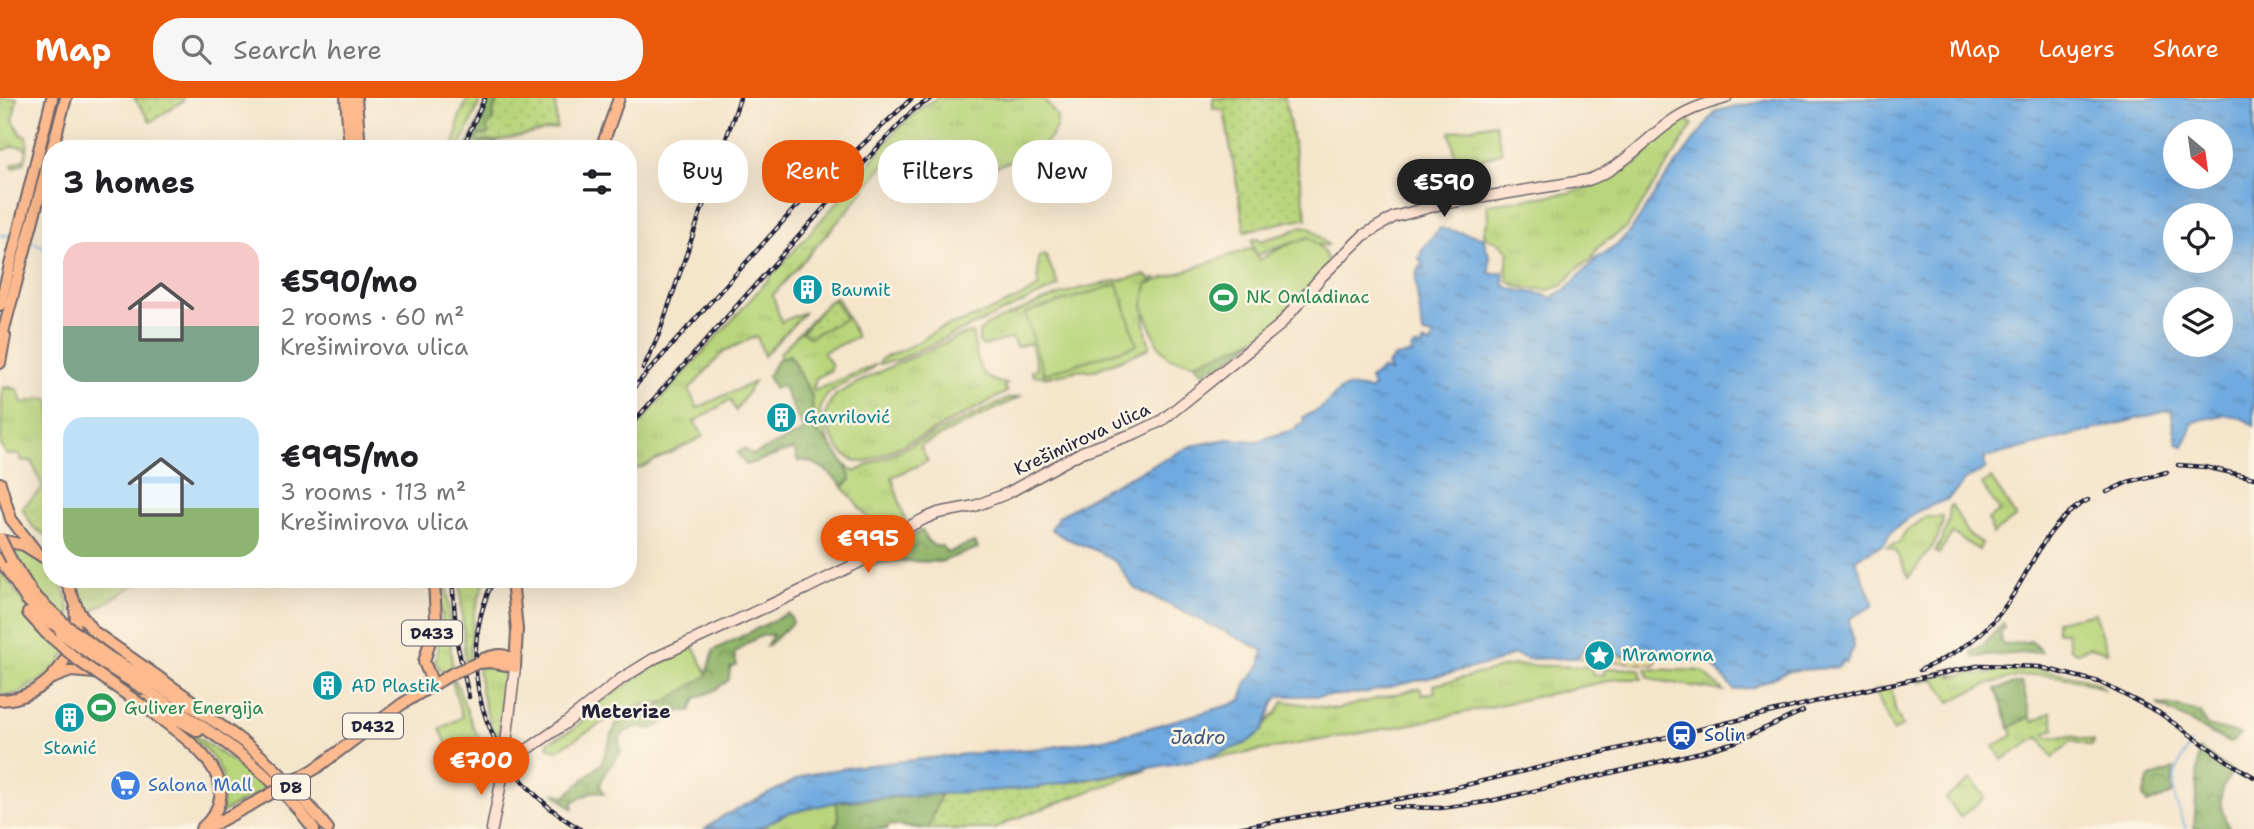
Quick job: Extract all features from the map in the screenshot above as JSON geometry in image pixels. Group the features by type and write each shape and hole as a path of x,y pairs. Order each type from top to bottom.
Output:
{"main road":[{"path":"0,305 52,98"},
{"path":"54,140 66,98"},
{"path":"346,98 349,140"},
{"path":"356,98 359,140"},
{"path":"604,140 619,98"},
{"name":"Krešimirova ulica","path":"506,762 563,724 621,679 655,658 872,556 924,519 938,513 975,506 1007,493 1082,453 1161,421 1279,326 1322,276 1364,235 1394,217 1441,204 1588,180 1605,174 1625,161 1675,118 1726,98"},
{"path":"0,344 42,186"},
{"path":"0,363 5,343 5,327"},
{"path":"0,483 11,519 42,555"},
{"path":"0,539 35,550"},
{"name":"D8","path":"0,539 4,560 15,585 42,617 245,755 314,829"},
{"name":"D8","path":"4,560 64,630"},
{"path":"15,585 24,608 46,633 79,661 153,713 200,751 214,768 220,789 219,798 203,829"},
{"path":"69,588 84,620 104,640 204,710 209,718"},
{"name":"D433","path":"433,684 424,662 436,620 434,588"},
{"path":"492,829 506,762 515,665 517,630 513,588"},
{"path":"0,710 50,679 70,651 75,635 74,601"},
{"path":"496,655 510,644 517,630"},
{"path":"496,655 509,656 515,665"},
{"name":"D432","path":"203,829 315,769 433,684 496,655"},
{"name":"D8","path":"107,661 209,718 265,760 328,829"},
{"name":"D432","path":"478,663 515,665"},
{"path":"50,679 71,671 92,672 204,734 214,734"},
{"path":"0,700 19,697"}],"green space":[{"path":"0,98 17,98 13,119 21,135 27,136 27,151 24,147 14,146 4,150 0,147"},
{"path":"134,98 183,98 183,101 151,122"},
{"path":"468,98 482,98 463,140 456,140 459,118"},
{"path":"489,98 503,98 495,109 490,133 482,136 480,140 470,140"},
{"path":"555,98 557,128 503,140 477,140 480,134 482,136 490,133 486,128 493,121 496,105 500,100"},
{"path":"937,98 1043,98 1057,116 1057,126 1048,140 1012,140 1012,161 998,166 998,140 888,140 914,114"},
{"path":"1213,98 1285,98 1307,219 1245,231 1224,110 1213,108"},
{"path":"1684,116 1693,125 1627,227 1597,248 1592,259 1575,271 1562,286 1547,290 1519,287 1508,281 1506,270 1509,252 1500,243 1486,238 1484,232 1488,220 1487,204 1569,193 1595,184 1638,162 1666,130"},
{"path":"1495,123 1502,152 1458,168 1450,132"},
{"path":"26,153 26,156 24,163 14,168 12,165 25,159"},
{"path":"878,153 878,172 864,190 864,172"},
{"path":"837,203 854,203 773,295 781,322 805,312 764,356 757,336 724,351 689,390 697,408 754,382 736,411 730,400 694,422 704,436 637,468 637,426"},
{"path":"1302,226 1311,228 1328,245 1294,243 1255,255 1252,240 1258,238 1260,241"},
{"name":"NK Omladinac","path":"1309,237 1325,253 1328,266 1274,327 1244,344 1194,363 1169,358 1157,343 1143,306 1147,284 1252,248 1259,260"},
{"path":"1045,254 1059,286 898,360 879,364 881,359 915,344 937,330 989,311 1038,288 1038,258"},
{"path":"1145,275 1152,280 1157,278 1147,284 1146,291 1145,323 1150,345 1148,349 1095,370 1047,377 1033,375 1031,371 1037,368 1031,343 1016,347 1012,338 984,346 979,342 979,332 987,325 1045,300 1078,289"},
{"path":"1118,284 1137,345 1044,374 1025,313"},
{"path":"837,297 857,337 823,352 831,364 831,370 816,378 813,391 875,365 867,372 840,385 821,405 821,422 830,444 813,429 812,397 790,355 781,358 779,354 828,302"},
{"path":"835,300 845,319 809,337 802,332 828,302"},
{"path":"972,333 983,373 988,378 1007,384 1004,386 1007,392 866,462 851,459 839,449 823,420 836,395 892,366"},
{"path":"1256,339 1219,368 1214,366 1203,373 1194,363"},
{"path":"789,355 812,397 813,429 836,452 848,472 851,480 843,487 817,465 798,461 794,449 746,465 737,453 744,449 753,455 804,431 782,385 774,389 768,376 777,360"},
{"path":"2,388 18,390 22,403 42,398 42,486 32,461 21,460 20,454 7,455 1,446"},
{"path":"1022,396 920,446 928,461 892,477 906,523 879,543 873,524 843,487 851,480 846,465 854,472 1007,399"},
{"path":"1991,478 2016,517 1993,534 1988,519 2000,511 1982,485"},
{"path":"42,489 42,533 33,527 22,508"},
{"path":"1952,505 1967,533 1982,544 1979,550 1952,533 1939,554 1935,552 1949,520"},
{"path":"1926,517 1943,517 1940,533 1909,577 1895,550 1887,547 1899,543 1905,532"},
{"path":"922,530 927,540 934,546 942,546 947,553 974,542 978,548 940,562 896,561 872,565"},
{"path":"11,546 42,561 42,588 63,588 67,596 71,621 38,590"},
{"path":"0,569 26,606 69,647 56,670 20,693 0,696"},
{"path":"77,588 130,588 91,612 128,650 96,627 86,612"},
{"path":"440,588 448,588 452,668 443,672 435,663 442,621"},
{"path":"461,588 482,588 474,614 469,661 465,662"},
{"path":"788,613 793,622 768,646 773,635 757,638 734,654 737,665 730,668 729,680 696,698 691,711 679,711 652,729 639,726 625,732 619,740 621,752 605,773 600,785 604,793 594,791 573,802 573,809 554,793 565,796 601,764 616,724 629,716 640,716 656,708 694,682 708,671 714,650"},
{"path":"2095,613 2108,652 2090,647 2077,652 2070,649 2066,632 2057,632 2056,621"},
{"path":"2003,623 2004,628 2000,633 2003,645 2031,641 2042,652 1973,657 1972,652 1985,643"},
{"path":"693,646 708,675 664,702 644,705 609,719 557,750 549,748 548,742 574,729 599,703 648,670"},
{"path":"1513,665 1592,667 1592,674 1604,675 1605,668 1640,669 1642,679 1617,679 1412,724 1206,758 1240,745 1258,734 1277,713 1283,701 1336,709 1420,688 1422,695 1435,692 1434,685"},
{"path":"2024,668 2079,677 2104,689 2063,677 2025,676 1989,684 1950,702 1935,679 1920,683 1919,679 1955,673 1950,677 1971,673 1980,675 1995,671 2020,671"},
{"path":"478,669 500,669 505,676 498,742 482,697"},
{"path":"1646,669 1702,671 1724,691 1654,680 1648,677"},
{"path":"455,679 474,729 498,764 496,780 490,769 479,770 464,780 440,729 462,717 452,681"},
{"path":"2022,682 2030,716 2010,728 1996,689"},
{"path":"1891,688 1896,712 1903,726 1893,731 1875,690"},
{"path":"2157,704 2201,713 2207,726 2240,734 2231,743 2227,742"},
{"path":"2051,712 2055,729 2045,733 2047,737 2071,736 2093,741 2092,746 2071,741 2053,758 2039,737 2002,760 1994,746 2013,735 2010,728 2030,716 2033,722"},
{"path":"184,728 268,788 221,813 223,784 218,767 209,753 182,730"},
{"path":"2199,749 2232,771 2224,786 2221,800 2223,814 2230,829 2194,829"},
{"path":"2174,769 2172,794 2147,804 2143,796 2149,778"},
{"path":"1147,770 1012,820 995,829 929,829 941,793 1035,788"},
{"path":"1972,779 1985,798 1960,817 1946,798"},
{"path":"941,793 929,829 889,825 887,829 834,829 839,820 836,802"},
{"path":"836,802 839,820 834,829 758,829 786,814"}],"sand":[{"name":"Mramorna","path":"1587,643 1624,657 1652,649 1660,657 1653,665 1577,658"}],"water":[{"name":"Jadro","path":"1779,98 2254,98 2254,426 2239,417 2225,415 2193,422 2184,446 2177,444 2171,410 1984,458 1986,469 1964,480 1948,499 1918,511 1892,531 1884,544 1855,559 1874,605 1849,619 1854,647 1846,663 1843,660 1839,667 1788,671 1754,687 1734,690 1711,663 1660,657 1652,649 1642,657 1632,654 1624,657 1587,643 1577,658 1528,659 1513,654 1497,662 1364,693 1280,696 1275,700 1262,731 1245,744 1206,758 1035,788 844,800 786,814 758,829 705,829 723,816 806,775 851,767 1046,748 1116,737 1241,700 1247,682 1260,666 1263,650 1134,588 1117,563 1051,529 1058,517 1103,490 1191,446 1227,439 1256,441 1296,429 1296,426 1304,422 1303,417 1320,409 1341,389 1351,387 1371,390 1373,387 1370,379 1382,369 1390,372 1387,365 1395,357 1413,354 1411,349 1415,346 1423,347 1423,342 1431,344 1434,336 1423,334 1416,280 1419,267 1424,269 1419,258 1423,248 1440,228 1483,237 1490,255 1489,272 1503,272 1504,285 1510,288 1551,298 1565,290 1598,257 1616,246 1632,229 1662,183 1716,111"}],"waterway":[{"path":"0,235 13,236"},
{"path":"31,241 42,246"},
{"path":"2186,829 2177,805 2174,786 2178,767 2191,744"}],"railway":[{"path":"466,140 485,98"},
{"path":"643,369 659,334 740,98"},
{"path":"637,384 795,208 912,98"},
{"path":"637,418 879,146 912,111 932,98"},
{"path":"2178,465 2205,467 2254,478"},
{"path":"2107,492 2128,482 2167,472"},
{"path":"1920,670 1958,650 1991,624 2009,601 2051,532 2061,520 2088,500"},
{"path":"453,588 457,643 469,697"},
{"path":"491,588 481,615 476,651 478,687 487,720 502,752 523,782 549,807 580,829"},
{"path":"1232,829 1432,793 1881,686 1982,665 2039,667 2099,682 2158,712 2254,777"},
{"path":"1394,807 1441,808 1486,802 1701,752 1735,742 1803,711"}],"place":[{"name":"Baumit","path":"808,290"},
{"name":"NK Omladinac","path":"1223,297"},
{"name":"Gavrilović","path":"781,417"},
{"name":"Mramorna","path":"1599,655"},
{"name":"AD Plastik","path":"328,686"},
{"name":"Guliver Energija","path":"101,708"},
{"name":"Stanić","path":"70,718"},
{"name":"Solin","path":"1681,735"},
{"name":"Salona Mall","path":"125,785"}],"district":[{"name":"Meterize","path":"626,711"}]}
